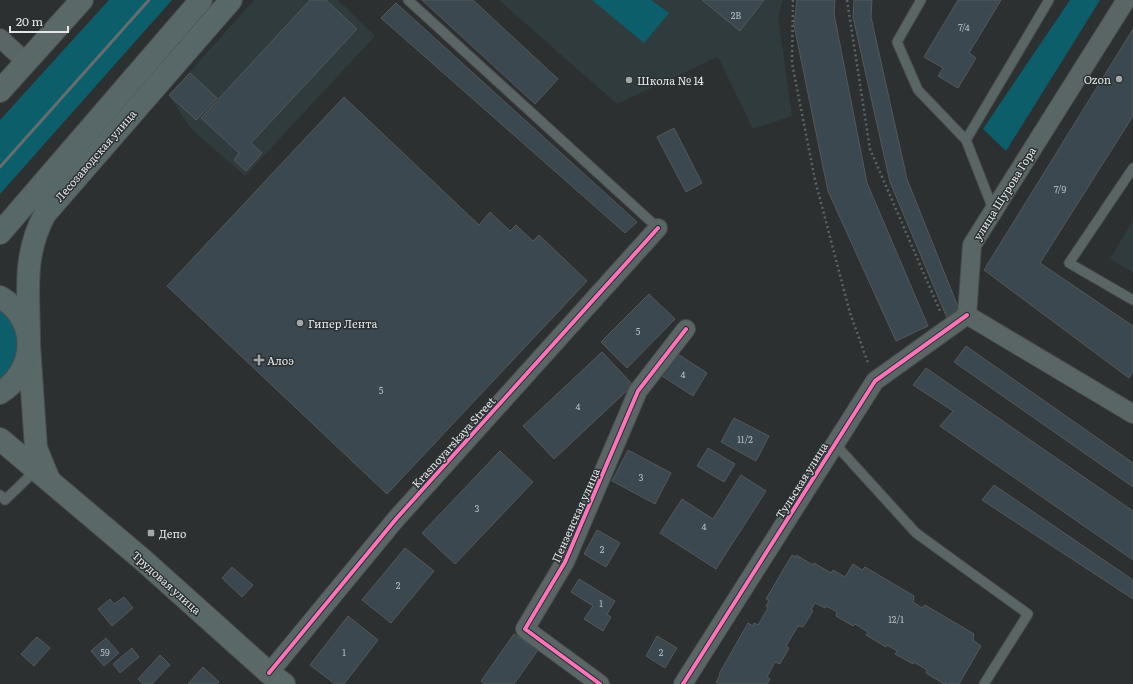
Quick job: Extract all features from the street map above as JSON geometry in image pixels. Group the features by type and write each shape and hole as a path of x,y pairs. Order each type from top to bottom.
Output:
{"main road":[{"path":"0,91 82,0"},
{"name":"Лесозаводская улица","path":"0,233 201,0"},
{"name":"Лесозаводская улица","path":"0,393 15,382 22,372 29,352 27,283 29,257 39,226 45,214 230,0"},
{"path":"0,297 15,308 22,318 29,340"},
{"name":"Трудовая улица","path":"29,340 36,448 43,476"},
{"name":"Трудовая улица","path":"0,438 143,560 276,679"}],"street":[{"name":"улица Шурова Гора","path":"967,315 972,245 993,209 1126,0"},
{"path":"0,38 26,62"},
{"name":"Krasnoyarskaya Street","path":"276,679 396,519 658,228"},
{"path":"967,315 1133,414"},
{"name":"Тульская улица","path":"683,684 874,381 967,315"},
{"name":"Пензенская улица","path":"600,684 525,629 565,562 638,391 686,329"}],"lane":[{"path":"408,0 658,228"},
{"path":"922,0 897,42 918,90 966,140 993,209"},
{"path":"966,140 1049,0"},
{"path":"1133,168 1069,263 1133,300"},
{"path":"834,444 916,533 1028,614 984,684"},
{"path":"0,496 5,500 43,476"}],"path":[{"path":"792,0 792,63 815,180 850,313 874,381"},
{"path":"847,0 870,149 948,329"}],"shaded area":[{"path":"109,0 172,0 0,194 0,120"},
{"path":"254,0 338,0 375,36 245,176 190,128 169,95"},
{"name":"Школа № 14","path":"499,0 783,0 778,17 792,116 753,129 718,57 617,104"},
{"path":"592,0 651,0 669,13 644,43"},
{"path":"1070,0 1100,0 1006,151 983,129"},
{"path":"1133,220 1133,273 1110,259"},
{"path":"0,310 7,315 15,326 19,337 21,359 0,386"}],"building":[{"path":"310,0 326,0 357,29 251,143 262,153 246,171 234,160 239,153 201,118"},
{"path":"422,0 473,0 558,79 535,104"},
{"path":"702,0 764,0 740,31"},
{"path":"797,0 835,0 834,14 867,183 928,326 896,341 828,191 794,25"},
{"path":"854,0 872,0 871,17 907,179 960,312 947,318 890,182 853,17"},
{"path":"958,0 1001,0 969,53 976,58 958,88 938,76 943,68 924,57"},
{"path":"396,3 637,222 625,233 381,18"},
{"path":"1133,29 1133,116 1040,263 1133,326 1133,371 1129,378 984,270"},
{"path":"190,73 217,98 196,120 169,95"},
{"path":"344,97 479,225 490,212 510,231 516,225 533,241 539,235 587,281 387,494 167,286"},
{"path":"674,128 702,183 686,192 657,137"},
{"path":"649,294 675,319 627,368 601,342"},
{"path":"966,346 1133,463 1133,487 954,362"},
{"path":"673,351 707,373 693,396 659,374"},
{"path":"602,352 633,385 554,459 523,426"},
{"path":"926,368 1133,511 1133,560 940,426 953,411 913,385"},
{"path":"734,418 769,436 756,461 721,442"},
{"path":"708,448 735,464 724,482 697,466"},
{"path":"628,450 671,473 655,504 612,481"},
{"path":"500,451 533,482 455,564 422,533"},
{"path":"741,475 766,491 716,569 660,533 682,499 713,519"},
{"path":"994,485 1133,580 1133,599 982,500"},
{"path":"597,530 620,543 606,567 584,554"},
{"path":"405,548 434,571 391,623 362,600"},
{"path":"792,555 795,557 796,555 813,565 814,563 831,573 833,570 845,577 853,564 862,570 865,567 914,596 913,602 922,608 925,605 974,634 973,640 981,646 959,684 944,684 926,673 927,670 914,662 913,664 895,654 897,651 887,645 886,647 866,635 868,632 855,624 853,626 836,616 837,612 826,606 825,608 815,603 811,610 813,611 803,627 798,626 786,646 789,648 780,664 775,662 767,677 770,679 767,684 720,684 716,682 748,623 753,626 754,623 758,625 768,608 766,606 769,601 766,599"},
{"path":"232,567 253,585 242,597 222,578"},
{"path":"579,579 615,601 607,614 611,617 603,631 584,619 593,606 571,592"},
{"path":"124,597 133,608 112,626 98,609 110,599 114,604"},
{"path":"348,616 378,640 344,684 335,684 310,665"},
{"path":"514,634 538,650 514,684 485,684 481,681"},
{"path":"657,636 677,648 665,668 646,656"},
{"path":"37,637 50,648 34,666 21,654"},
{"path":"106,638 119,653 104,666 91,651"},
{"path":"132,648 139,657 120,673 113,664"},
{"path":"160,655 170,665 152,684 143,684 138,679"},
{"path":"203,667 219,682 217,684 188,684"}],"railway":[{"path":"0,167 149,0"}],"cycle path":[{"path":"269,673 396,519 658,228"},
{"path":"683,684 875,381 967,315"},
{"path":"600,684 525,629 565,562 638,391 686,329"}],"place":[{"name":"Ozon","path":"1119,79"},
{"name":"Школа № 14","path":"629,80"},
{"name":"Гипер Лента","path":"300,323"},
{"name":"Алоэ","path":"259,360"},
{"name":"Депо","path":"151,533"}]}
